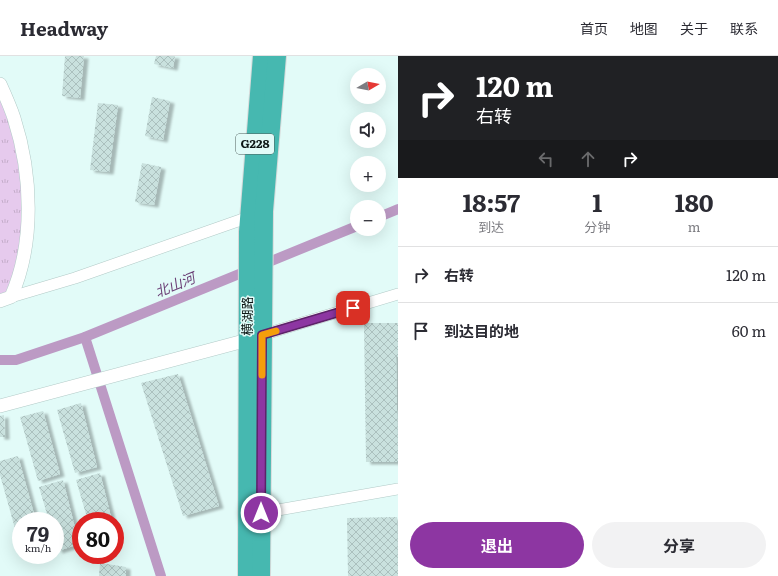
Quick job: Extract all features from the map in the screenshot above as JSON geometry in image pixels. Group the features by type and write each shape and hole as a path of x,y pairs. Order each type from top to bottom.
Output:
{"highway":[{"name":"横湖路","path":"247,576 255,314 254,220 262,56"},
{"name":"横湖路","path":"255,314 254,220 277,56"},
{"name":"横湖路","path":"254,338 261,513 261,576"}],"street":[{"path":"0,84 14,118 24,159 28,200 26,242 19,280 6,299"},
{"path":"6,299 254,220"},
{"path":"0,406 254,338 398,294"},
{"path":"261,513 398,489"}],"green space":[{"path":"0,100 18,159 22,201 22,222 15,270 6,292 0,294"}],"building":[{"path":"65,56 84,56 80,98 62,96"},
{"path":"156,56 175,56 173,68 154,64"},
{"path":"152,97 170,101 163,140 145,136"},
{"path":"98,103 118,105 109,172 90,170"},
{"path":"142,163 161,167 154,205 135,202"},
{"path":"364,323 398,323 398,357 396,357 398,462 366,462"},
{"path":"178,374 219,506 183,516 141,383"},
{"path":"81,403 97,467 75,473 57,410"},
{"path":"43,411 60,474 38,481 20,417"},
{"path":"4,415 5,437 0,437 0,416"},
{"path":"18,456 34,512 12,512 12,518 0,475 0,461"},
{"path":"100,473 110,512 85,512 76,480"},
{"path":"63,480 72,516 72,546 64,549 64,512 46,512 39,487"},
{"path":"397,517 398,576 348,576 347,518"},
{"path":"100,564 126,567 126,576 99,576"}],"waterway":[{"name":"北山河","path":"386,214 398,209"},
{"name":"北山河","path":"0,360 16,360 85,337 350,229"},
{"path":"85,337 161,576"}],"slow traffic":[{"path":"262,375 262,335 276,331"}],"route":[{"path":"261,513 262,335 353,308"}]}
